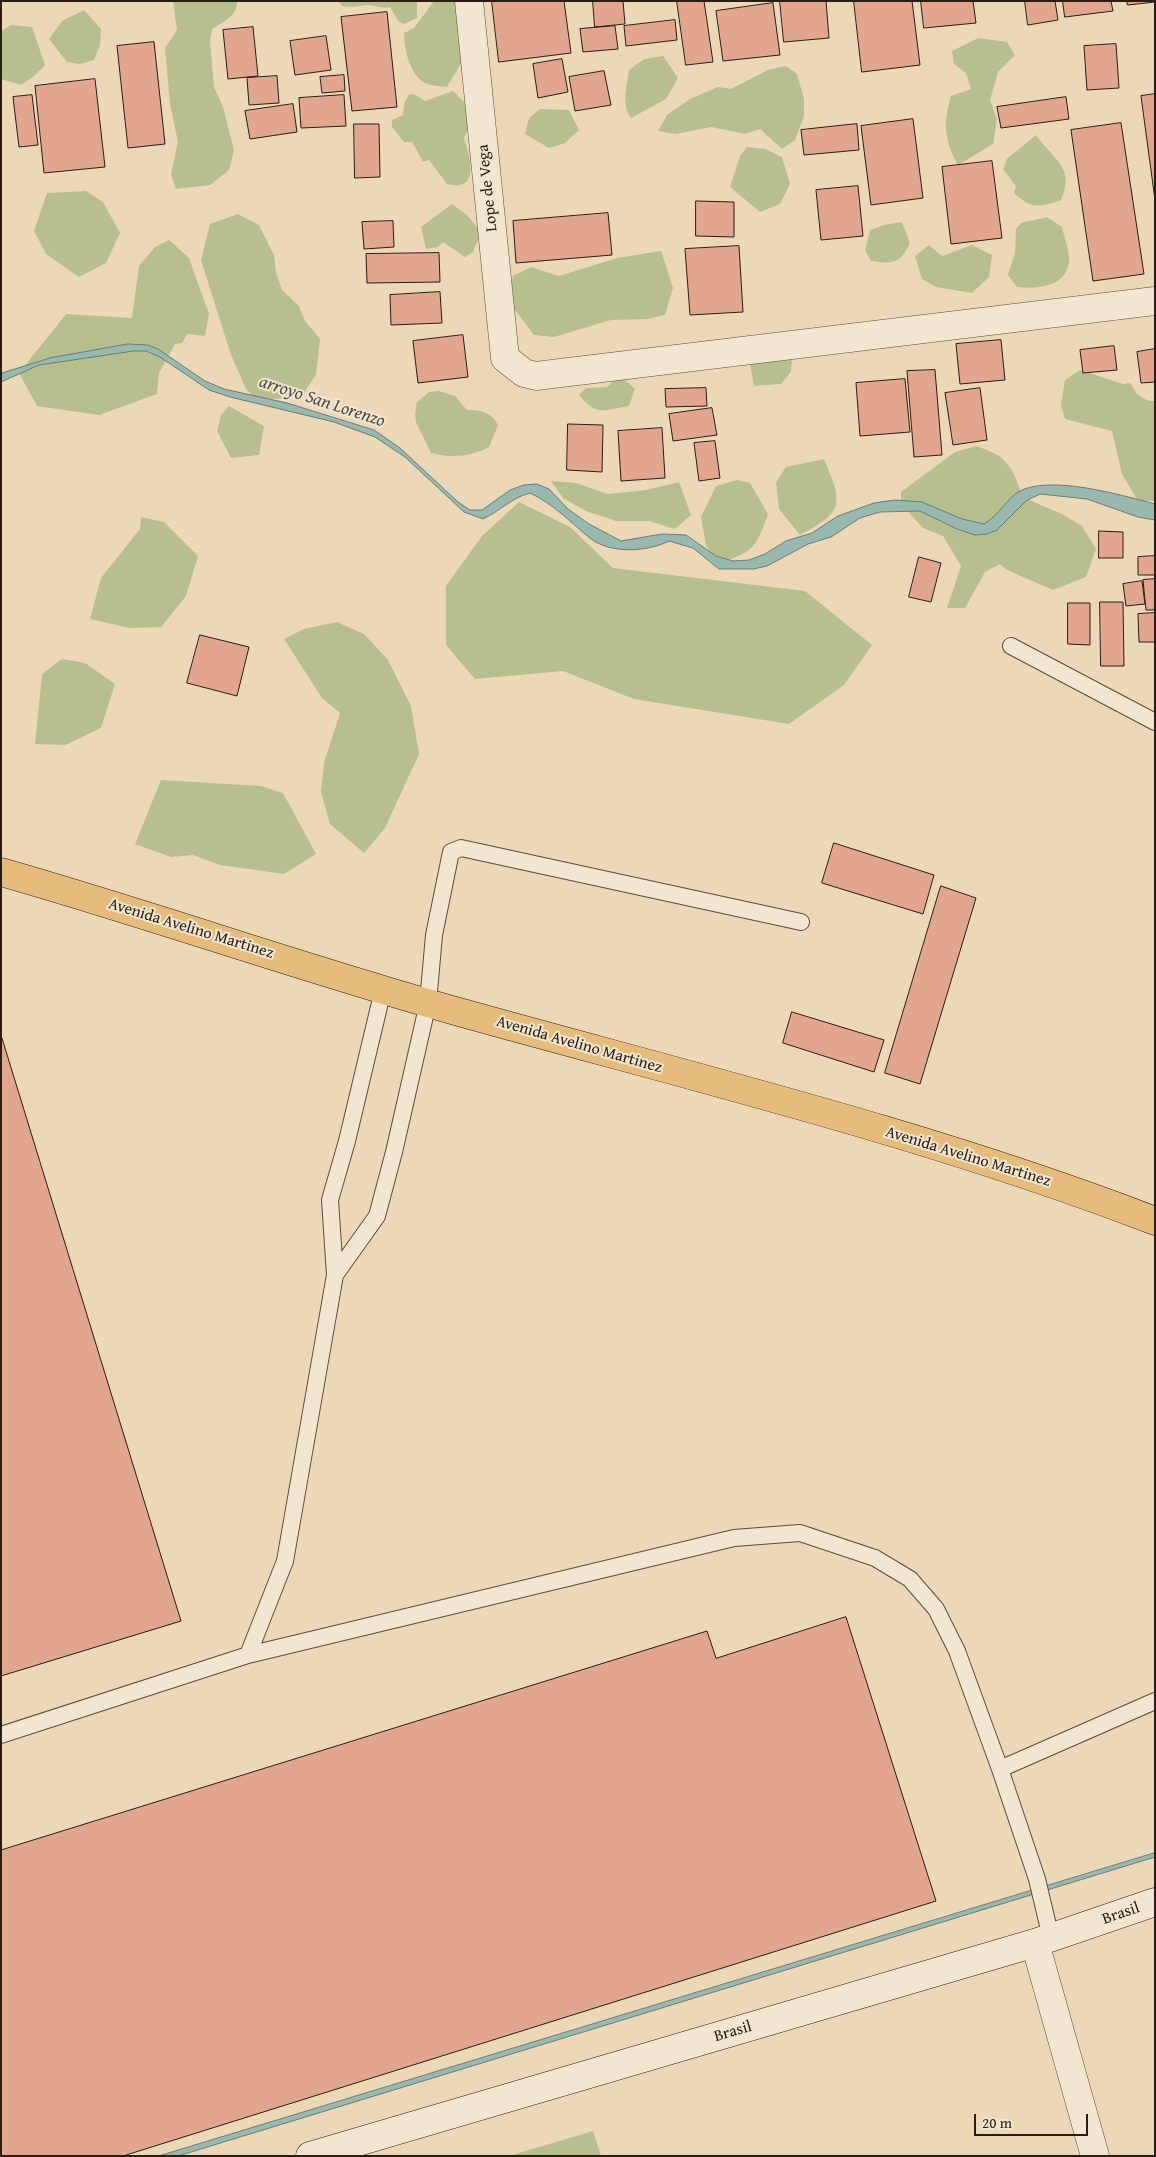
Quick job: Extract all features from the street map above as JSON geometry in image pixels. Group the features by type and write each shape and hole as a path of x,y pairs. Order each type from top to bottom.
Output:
{"main road":[{"name":"Avenida Avelino Martinez","path":"1,872 126,908 383,990 866,1126 1068,1188 1155,1221"}],"street":[{"name":"Lope de Vega","path":"469,1 505,358 524,373 536,376 1155,301"},
{"name":"Brasil","path":"310,2156 1043,1940 1155,1902"},
{"path":"1043,1940 1095,2156"}],"lane":[{"path":"1011,646 1155,722"},
{"path":"335,1275 377,1216 394,1152 428,1003 434,935 451,852 461,848 801,922"},
{"path":"248,1655 285,1562 335,1275 330,1200 347,1141 383,990"},
{"path":"1,1735 248,1655 734,1538 800,1533 875,1558 910,1580 936,1609 957,1651 1000,1769 1037,1879 1043,1940"},
{"path":"1000,1769 1155,1701"}],"green space":[{"path":"173,1 237,1 237,6 232,15 212,29 210,41 214,87 223,107 234,150 229,170 210,185 176,189 171,174 178,142 170,104 165,48 177,30"},
{"path":"339,1 417,1 417,18 404,24 398,21 390,7 366,5 345,7"},
{"path":"434,1 460,1 462,62 447,87 429,85 421,80 412,69 405,47 404,33 414,28"},
{"path":"84,10 101,29 100,45 94,60 80,64 67,62 49,39 62,21"},
{"path":"11,25 32,27 45,65 33,77 21,85 1,79 1,31"},
{"path":"978,38 1007,42 1015,55 998,72 990,100 997,119 993,144 958,165 953,156 946,131 947,115 951,96 971,89 966,73 954,64 952,51"},
{"path":"663,56 678,78 666,99 631,118 625,101 629,70 644,59"},
{"path":"786,66 797,74 804,99 804,116 795,140 782,149 760,129 745,134 711,127 676,134 658,131 667,115 690,99 718,87 731,89 768,70"},
{"path":"453,91 471,109 474,116 464,138 469,154 471,171 465,183 458,185 447,184 429,160 423,162 412,142 404,142 392,127 392,120 403,115 404,104 409,94 416,95 425,101"},
{"path":"540,109 569,110 579,130 565,143 549,148 525,134 529,118"},
{"path":"1036,135 1060,164 1066,179 1061,200 1036,206 1031,205 1014,193 1016,186 1003,169 1007,159"},
{"path":"747,147 765,149 782,157 790,184 780,204 760,212 730,187 740,156"},
{"path":"86,191 103,202 120,233 106,263 79,277 46,254 34,231 47,193"},
{"path":"452,204 467,215 481,232 473,252 465,257 443,242 438,247 426,249 421,227"},
{"path":"238,214 259,225 274,255 276,273 282,290 299,306 305,321 320,339 316,375 301,397 258,400 246,389 231,355 201,260 210,224"},
{"path":"1047,217 1062,227 1069,258 1066,271 1056,282 1049,285 1033,288 1017,287 1008,275 1015,253 1016,229 1021,223"},
{"path":"902,222 910,243 903,255 899,259 890,262 871,261 865,250 870,230"},
{"path":"169,240 189,258 209,314 205,336 187,334 182,343 175,344 159,373 157,394 99,415 37,406 19,373 66,314 132,318 139,266 155,247"},
{"path":"929,245 942,256 972,245 992,255 989,277 972,293 936,287 922,279 915,256"},
{"path":"661,251 673,288 665,315 647,319 611,320 554,337 534,335 509,302 513,276 531,267 559,276 617,258"},
{"path":"749,358 792,359 791,372 781,384 754,386"},
{"path":"1080,370 1123,384 1130,383 1143,398 1155,401 1155,501 1138,501 1122,474 1112,431 1065,419 1061,405 1065,380"},
{"path":"620,375 635,389 629,406 606,410 596,409 591,407 579,395 586,388 607,387"},
{"path":"439,391 455,396 467,410 481,411 492,417 498,425 489,447 475,453 460,456 431,453 416,422 415,413 417,402 429,392"},
{"path":"229,406 264,426 259,455 231,458 217,431 221,415"},
{"path":"976,446 1002,458 1012,470 1022,497 1062,514 1082,526 1096,549 1086,577 1053,590 1007,570 1000,564 985,572 965,608 947,608 961,566 943,536 923,528 912,516 901,502 901,492 955,452"},
{"path":"824,459 834,486 836,504 833,512 826,519 800,535 779,509 776,482 786,467"},
{"path":"737,480 750,483 768,514 760,536 751,548 738,556 717,564 706,545 701,517 716,486"},
{"path":"551,481 576,483 608,494 646,490 679,482 691,515 675,529 649,521 616,521 586,511 563,498"},
{"path":"519,502 570,527 613,568 805,591 872,645 844,685 789,724 634,699 563,671 475,679 446,645 446,586 482,536"},
{"path":"141,517 164,522 198,556 186,596 161,627 130,628 90,619 101,578 140,529"},
{"path":"337,622 364,634 388,660 411,706 419,754 385,828 364,853 330,824 321,792 324,763 340,713 322,698 284,639 304,629"},
{"path":"62,659 85,663 115,684 101,728 65,745 35,744 42,674"},
{"path":"161,780 261,786 283,793 316,854 284,874 220,865 193,855 171,857 135,844"},
{"path":"593,2131 601,2156 512,2156 512,2155"}],"water":[{"path":"128,344 148,345 158,349 205,381 224,389 287,403 374,430 400,448 458,502 470,510 482,510 510,490 524,485 537,484 549,489 568,509 589,524 621,541 662,534 686,535 716,556 733,561 749,560 765,554 786,541 812,533 838,516 874,503 895,500 922,502 962,519 984,524 1018,492 1031,487 1048,485 1085,488 1155,504 1155,520 1138,517 1087,499 1040,494 1026,501 997,530 987,534 975,535 957,529 920,511 880,512 860,518 831,537 808,544 767,566 753,569 719,569 693,548 669,541 660,545 630,550 599,544 555,508 530,493 517,498 483,519 464,512 405,457 375,437 334,422 230,397 209,390 160,357 146,351 134,351 39,365 1,382 2,373 50,358"},
{"path":"1155,1853 1155,1857 178,2156 159,2156"}],"building":[{"path":"492,1 564,1 571,53 499,62"},
{"path":"593,1 623,1 625,24 595,27"},
{"path":"677,1 704,1 713,62 686,65"},
{"path":"780,1 826,1 829,38 784,42"},
{"path":"854,1 912,1 920,65 862,72"},
{"path":"921,1 973,1 976,23 924,28"},
{"path":"1025,1 1055,1 1058,20 1028,25"},
{"path":"1063,1 1111,1 1113,11 1065,17"},
{"path":"1127,1 1155,1 1155,2 1128,5"},
{"path":"773,3 780,55 723,61 716,11"},
{"path":"387,12 397,107 352,111 341,17"},
{"path":"675,20 677,40 626,46 624,26"},
{"path":"615,26 618,49 583,52 580,29"},
{"path":"253,27 258,76 228,79 223,30"},
{"path":"326,36 331,70 295,75 290,41"},
{"path":"154,42 165,144 128,148 117,46"},
{"path":"1116,44 1119,88 1087,90 1084,46"},
{"path":"562,59 568,92 538,98 533,64"},
{"path":"604,71 611,105 575,111 569,77"},
{"path":"344,75 345,91 322,93 320,77"},
{"path":"277,76 279,103 249,105 247,78"},
{"path":"95,79 105,167 44,173 35,86"},
{"path":"1155,94 1155,200 1141,96"},
{"path":"32,95 38,145 19,147 13,97"},
{"path":"344,95 346,126 301,128 299,98"},
{"path":"1066,97 1069,119 1001,128 997,107"},
{"path":"293,104 297,132 250,139 245,111"},
{"path":"913,119 923,198 871,205 861,126"},
{"path":"1121,123 1144,274 1093,281 1071,130"},
{"path":"354,124 379,124 380,177 355,178"},
{"path":"857,124 859,150 804,155 801,130"},
{"path":"992,161 1002,238 951,244 942,167"},
{"path":"858,186 863,236 821,240 816,190"},
{"path":"696,201 734,202 734,237 696,236"},
{"path":"608,213 612,255 516,263 513,221"},
{"path":"393,221 394,247 364,249 362,222"},
{"path":"739,246 743,312 690,315 685,249"},
{"path":"439,253 440,282 367,283 366,254"},
{"path":"440,292 442,323 391,325 390,295"},
{"path":"463,335 468,377 418,383 413,341"},
{"path":"1001,340 1005,380 960,384 956,344"},
{"path":"1114,346 1117,370 1083,373 1080,350"},
{"path":"1155,349 1155,382 1141,383 1137,352"},
{"path":"935,370 942,455 914,457 907,371"},
{"path":"905,379 910,432 860,436 856,383"},
{"path":"706,388 707,406 666,407 665,389"},
{"path":"980,388 987,440 953,445 945,393"},
{"path":"712,408 717,435 673,441 669,414"},
{"path":"568,424 603,425 602,472 567,470"},
{"path":"662,428 665,478 621,481 618,431"},
{"path":"715,441 720,478 699,481 694,443"},
{"path":"1099,531 1123,532 1123,558 1099,558"},
{"path":"1155,556 1155,575 1138,575 1138,557"},
{"path":"919,557 941,563 931,602 909,597"},
{"path":"1155,579 1155,610 1146,610 1143,580"},
{"path":"1142,581 1145,604 1126,606 1123,584"},
{"path":"1100,602 1123,602 1124,666 1101,666"},
{"path":"1068,603 1090,603 1090,645 1068,644"},
{"path":"1155,613 1155,642 1139,642 1138,614"},
{"path":"200,635 249,647 237,696 187,683"},
{"path":"834,843 934,875 923,914 822,883"},
{"path":"941,886 976,898 920,1084 885,1073"},
{"path":"792,1012 884,1040 874,1072 783,1043"},
{"path":"1,1035 181,1621 1,1676"},
{"path":"846,1617 936,1901 123,2156 1,2156 1,1850 707,1631 716,1658"}],"water label":[{"name":"arroyo San Lorenzo","path":"322,402"}]}
